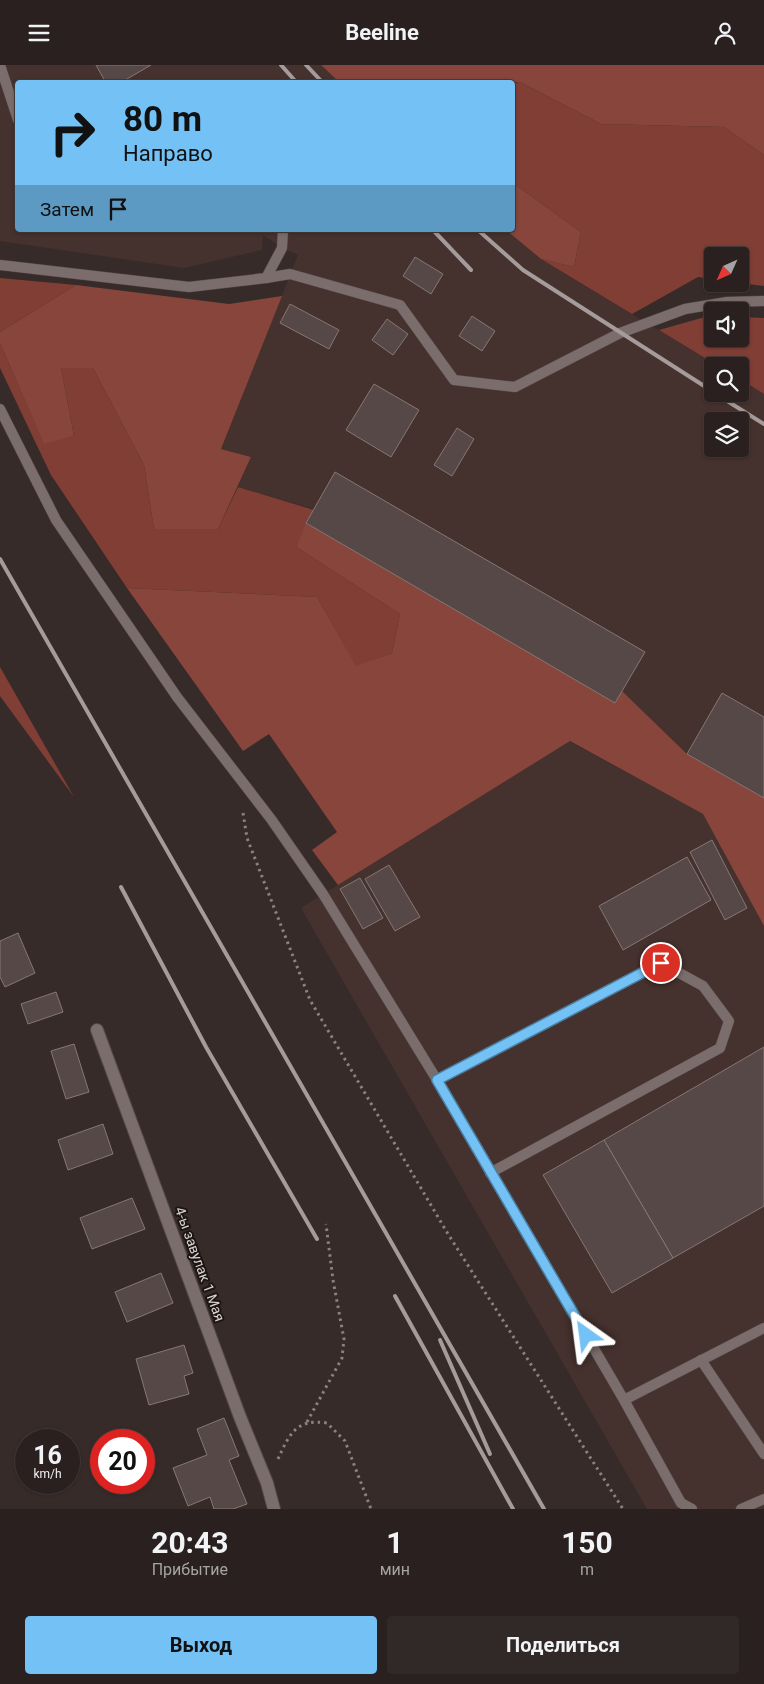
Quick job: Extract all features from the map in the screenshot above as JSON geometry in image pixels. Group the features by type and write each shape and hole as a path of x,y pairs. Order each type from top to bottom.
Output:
{"street":[{"name":"4-ы завулак 1 Мая","path":"97,1030 240,1417 267,1483 274,1509"}],"lane":[{"path":"0,65 15,111"},
{"path":"266,278 282,248 283,232"},
{"path":"0,265 189,287 290,274 400,305 454,380 516,387 620,333 685,309 727,302 764,301"},
{"path":"0,409 56,520 177,697 271,819 323,894 437,1080 624,1400 681,1503 692,1509"},
{"path":"437,1080 661,963 703,986 728,1021 720,1048 490,1173"},
{"path":"624,1400 764,1328"},
{"path":"701,1360 764,1454"},
{"path":"741,1509 764,1499"}],"path":[{"path":"243,812 247,838 310,1000 448,1234 623,1509"},
{"path":"267,1483 290,1434 308,1422 342,1359 344,1339 333,1280 326,1224"},
{"path":"308,1422 327,1423 345,1441 371,1509"}],"shaded area":[{"path":"0,65 321,65 337,80 15,80 15,232 508,232 541,259 704,358 704,402 749,402 749,385 764,394 764,798 687,754 622,691 615,703 306,523 314,509 238,487 251,457 221,449 298,255 282,248 263,235 262,250 184,268 0,241"},
{"path":"321,65 764,65 764,155 724,127 601,124 520,82 515,82 515,80 337,80"},
{"path":"520,82 601,124 724,127 764,155 764,286 749,284 749,247 704,247 704,278 698,277 632,314 541,259 574,267 581,232 515,184 515,83"},
{"path":"515,184 581,232 574,267 541,259 508,232 515,232"},
{"path":"0,278 76,285 0,332"},
{"path":"76,285 229,304 282,296 221,449 251,457 218,529 154,529 144,465 93,368 61,368 74,436 44,444 0,343 0,332"},
{"path":"704,317 704,347 749,347 749,317 764,318 764,394 749,385 749,357 704,357 659,330"},
{"path":"0,343 44,443 74,436 61,368 93,368 144,465 154,529 218,529 238,487 314,510 296,547 400,614 392,653 356,667 317,597 127,588 51,475 0,368"},
{"path":"306,523 615,702 622,691 687,754 764,798 764,926 703,814 570,741 338,885 312,850 337,832 269,734 243,751 127,588 317,597 356,666 392,653 400,614 296,547"},
{"path":"0,667 74,797 0,696"},
{"path":"569,741 703,814 764,926 764,1509 647,1509 301,908"}],"building":[{"path":"96,65 151,65 125,80 104,80"},
{"path":"415,257 443,274 431,294 403,276"},
{"path":"290,304 339,330 329,349 280,323"},
{"path":"472,316 495,331 482,351 459,336"},
{"path":"387,319 408,334 393,355 372,340"},
{"path":"374,384 419,410 391,457 346,430"},
{"path":"457,428 474,439 452,476 434,465"},
{"path":"335,472 645,652 615,703 306,523"},
{"path":"722,693 764,717 764,798 687,754"},
{"path":"712,840 747,908 725,920 690,852"},
{"path":"687,857 711,900 623,950 599,906"},
{"path":"389,865 420,917 395,931 365,879"},
{"path":"360,878 383,918 363,929 340,889"},
{"path":"18,933 35,973 5,987 0,977 0,941"},
{"path":"56,992 63,1012 28,1024 21,1004"},
{"path":"74,1044 89,1092 66,1099 51,1051"},
{"path":"764,1047 764,1206 673,1258 604,1140"},
{"path":"103,1124 113,1154 68,1170 58,1140"},
{"path":"604,1140 673,1258 612,1293 543,1175"},
{"path":"132,1198 145,1229 92,1249 80,1218"},
{"path":"161,1273 173,1303 127,1322 115,1292"},
{"path":"184,1345 193,1373 184,1376 189,1394 149,1405 136,1359"},
{"path":"224,1418 239,1456 229,1460 247,1504 233,1509 214,1509 210,1497 188,1506 173,1468 207,1455 197,1429"}],"railway":[{"path":"281,65 294,80"},
{"path":"306,65 320,80"},
{"path":"435,232 471,270"},
{"path":"480,232 523,270 704,386"},
{"path":"729,402 764,424"},
{"path":"0,559 544,1509"},
{"path":"121,887 206,1047 317,1239"},
{"path":"395,1296 513,1509"},
{"path":"440,1340 490,1454"}],"route":[{"path":"586,1335 437,1080 661,963"}]}
